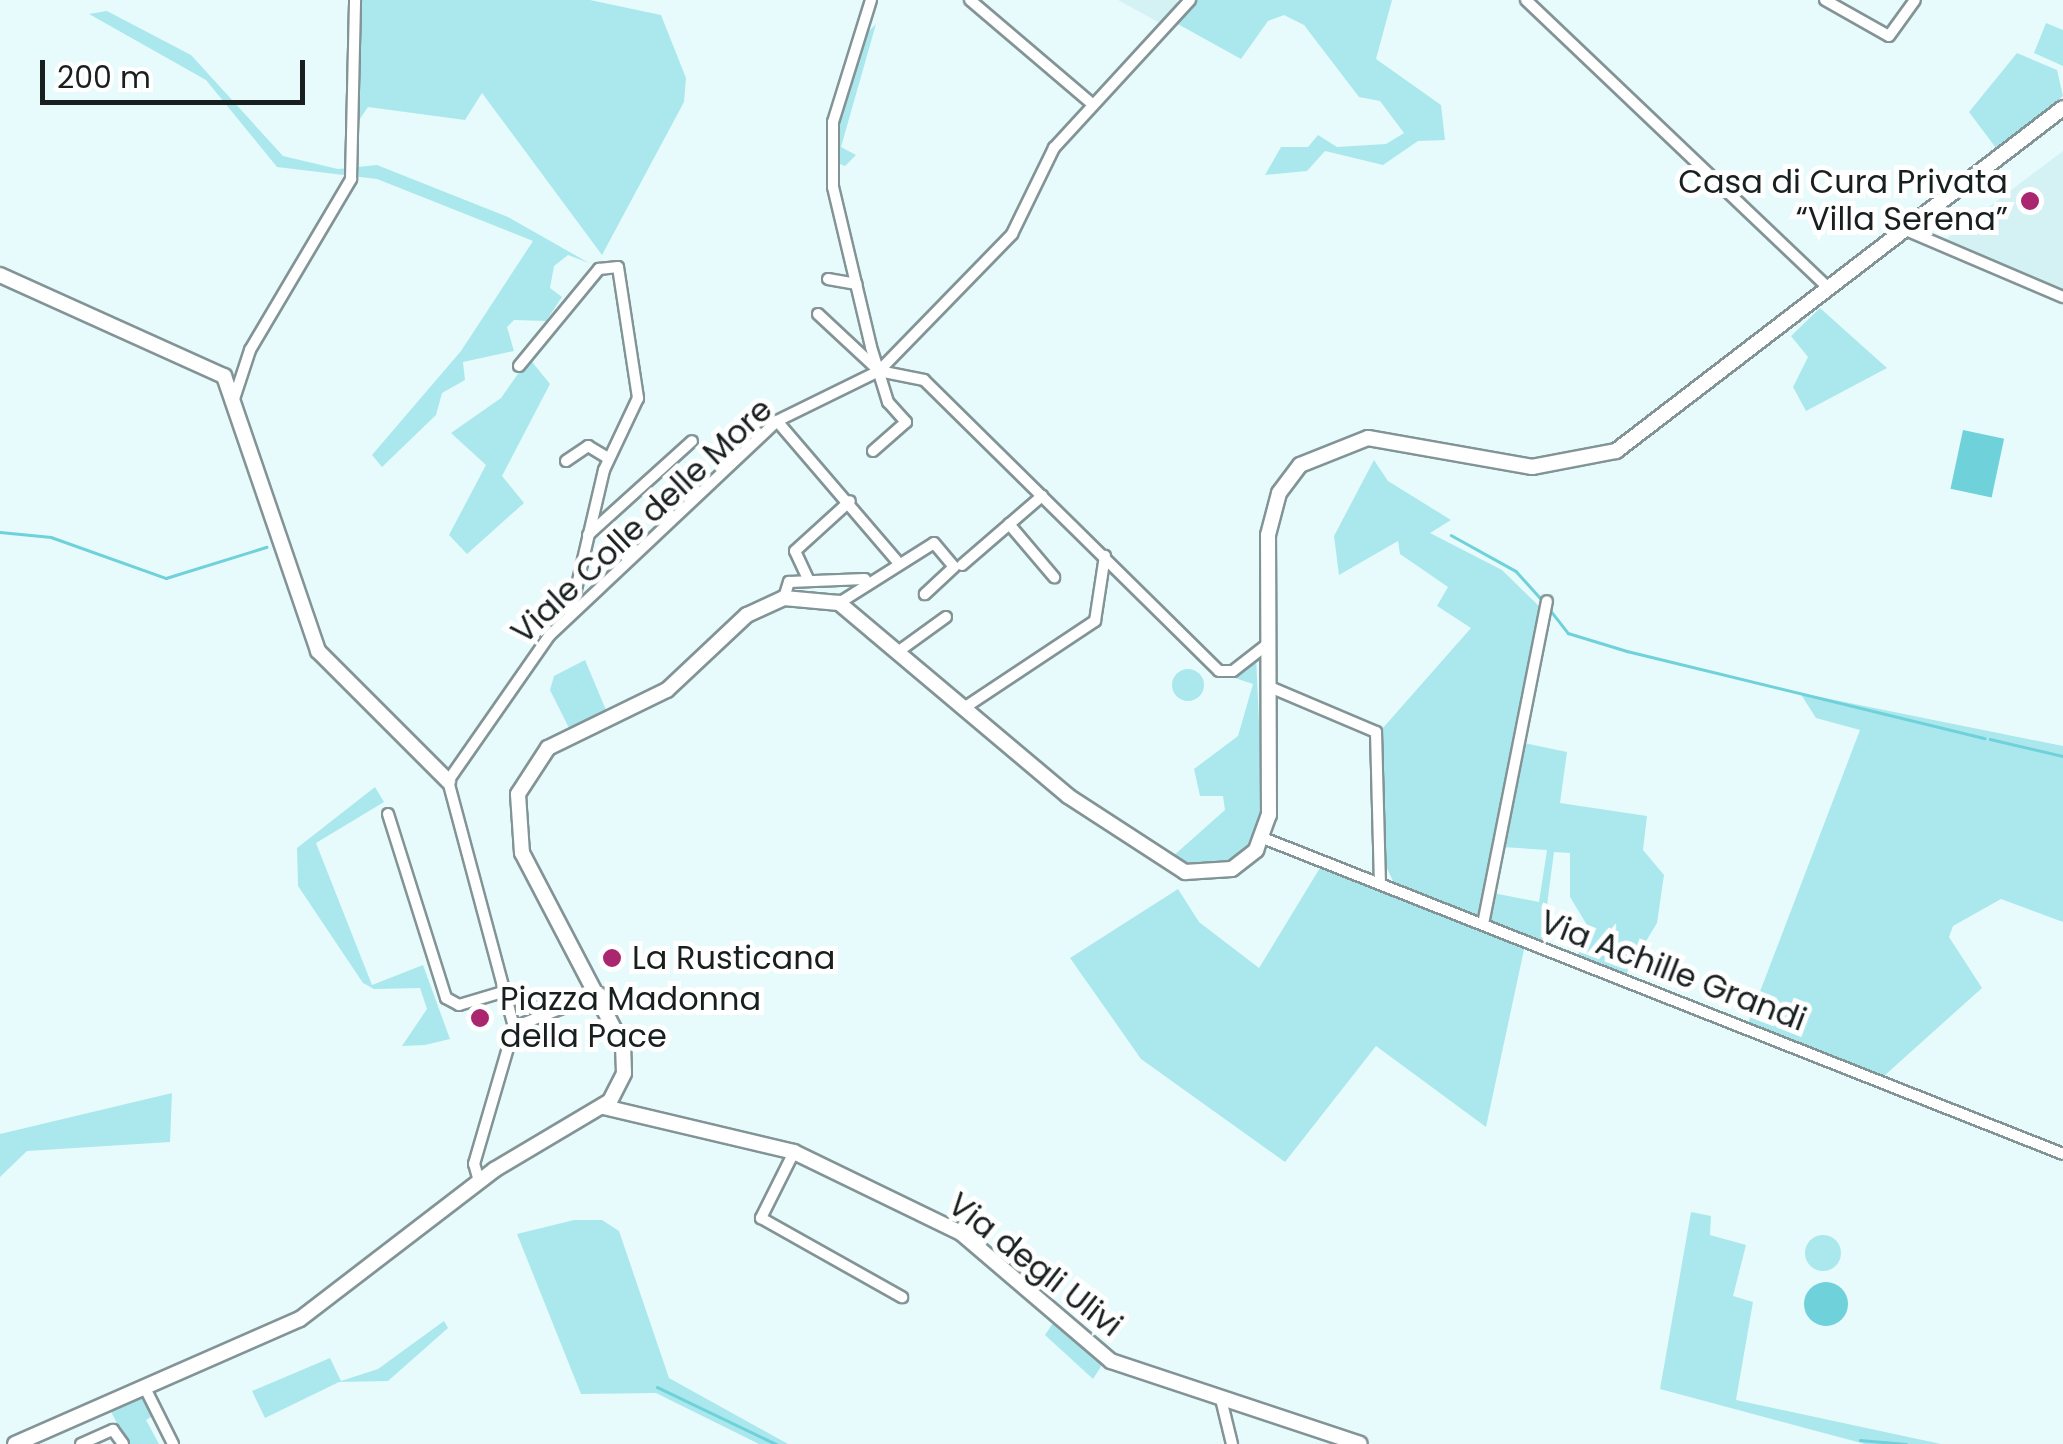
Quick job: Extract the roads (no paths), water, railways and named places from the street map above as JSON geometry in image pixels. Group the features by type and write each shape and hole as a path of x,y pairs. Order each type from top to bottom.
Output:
{"main road":[{"path":"15,1444 307,1314 478,1182 604,1108 625,1060 601,993 519,845 524,778 555,744 666,690 747,615 784,598 839,603 966,706 1038,774 1185,872 1232,869 1264,838 1272,514 1288,478 1324,449 1382,439 1516,465 1576,464 1646,433 2063,108"},
{"path":"0,275 216,366 234,398 318,650 448,781"},
{"name":"Via degli Ulivi","path":"604,1108 794,1152 961,1234 1111,1360 1360,1444"}],"street":[{"path":"234,398 250,350 351,179 354,0"},
{"path":"871,0 833,122 833,187 879,371 906,422 873,451"},
{"path":"970,0 1090,103"},
{"name":"Viale Colle delle More","path":"448,781 528,659 570,616 778,421 879,371 1012,234 1041,168 1090,103 1190,0"},
{"path":"1526,0 1830,289"},
{"path":"1825,0 1888,36 1915,0"},
{"path":"1906,230 2063,297"},
{"path":"519,366 599,269 618,266 638,398 608,458 570,616"},
{"path":"828,280 857,284"},
{"path":"818,314 879,371 924,380 1219,671 1234,671 1270,643"},
{"path":"778,421 850,501 897,561"},
{"path":"588,536 692,441"},
{"path":"566,461 588,446 608,458"},
{"path":"962,566 1042,496"},
{"path":"809,581 795,551 850,501"},
{"path":"1009,524 1054,578"},
{"path":"839,603 871,578 929,543 952,560 925,594"},
{"path":"966,706 1095,621 1105,556"},
{"path":"784,598 785,585 871,578"},
{"path":"1482,924 1547,602"},
{"path":"898,652 946,616"},
{"path":"1270,687 1376,732 1380,884"},
{"path":"448,781 450,815 514,1028 474,1164 478,1182"},
{"path":"388,814 446,998 459,1006 506,992"},
{"name":"Via Achille Grandi","path":"1264,838 2063,1154"},
{"path":"514,1028 601,993"},
{"path":"794,1152 761,1218 902,1297"},
{"path":"144,1386 173,1444"},
{"path":"1221,1399 1232,1444"},
{"path":"81,1444 116,1431 123,1444"}],"waterway":[{"path":"0,532 51,537 166,578 266,547"},
{"path":"1451,535 1516,571 1542,600"},
{"path":"1551,611 1568,633 1627,651 1985,738"},
{"path":"1990,739 2063,756"},
{"path":"657,1387 776,1444"},
{"path":"1860,1440 1906,1444"}],"place":[{"name":"Casa di Cura Privata “Villa Serena”","path":"2030,201"},
{"name":"La Rusticana","path":"612,958"},
{"name":"Piazza Madonna della Pace","path":"480,1018"}]}
